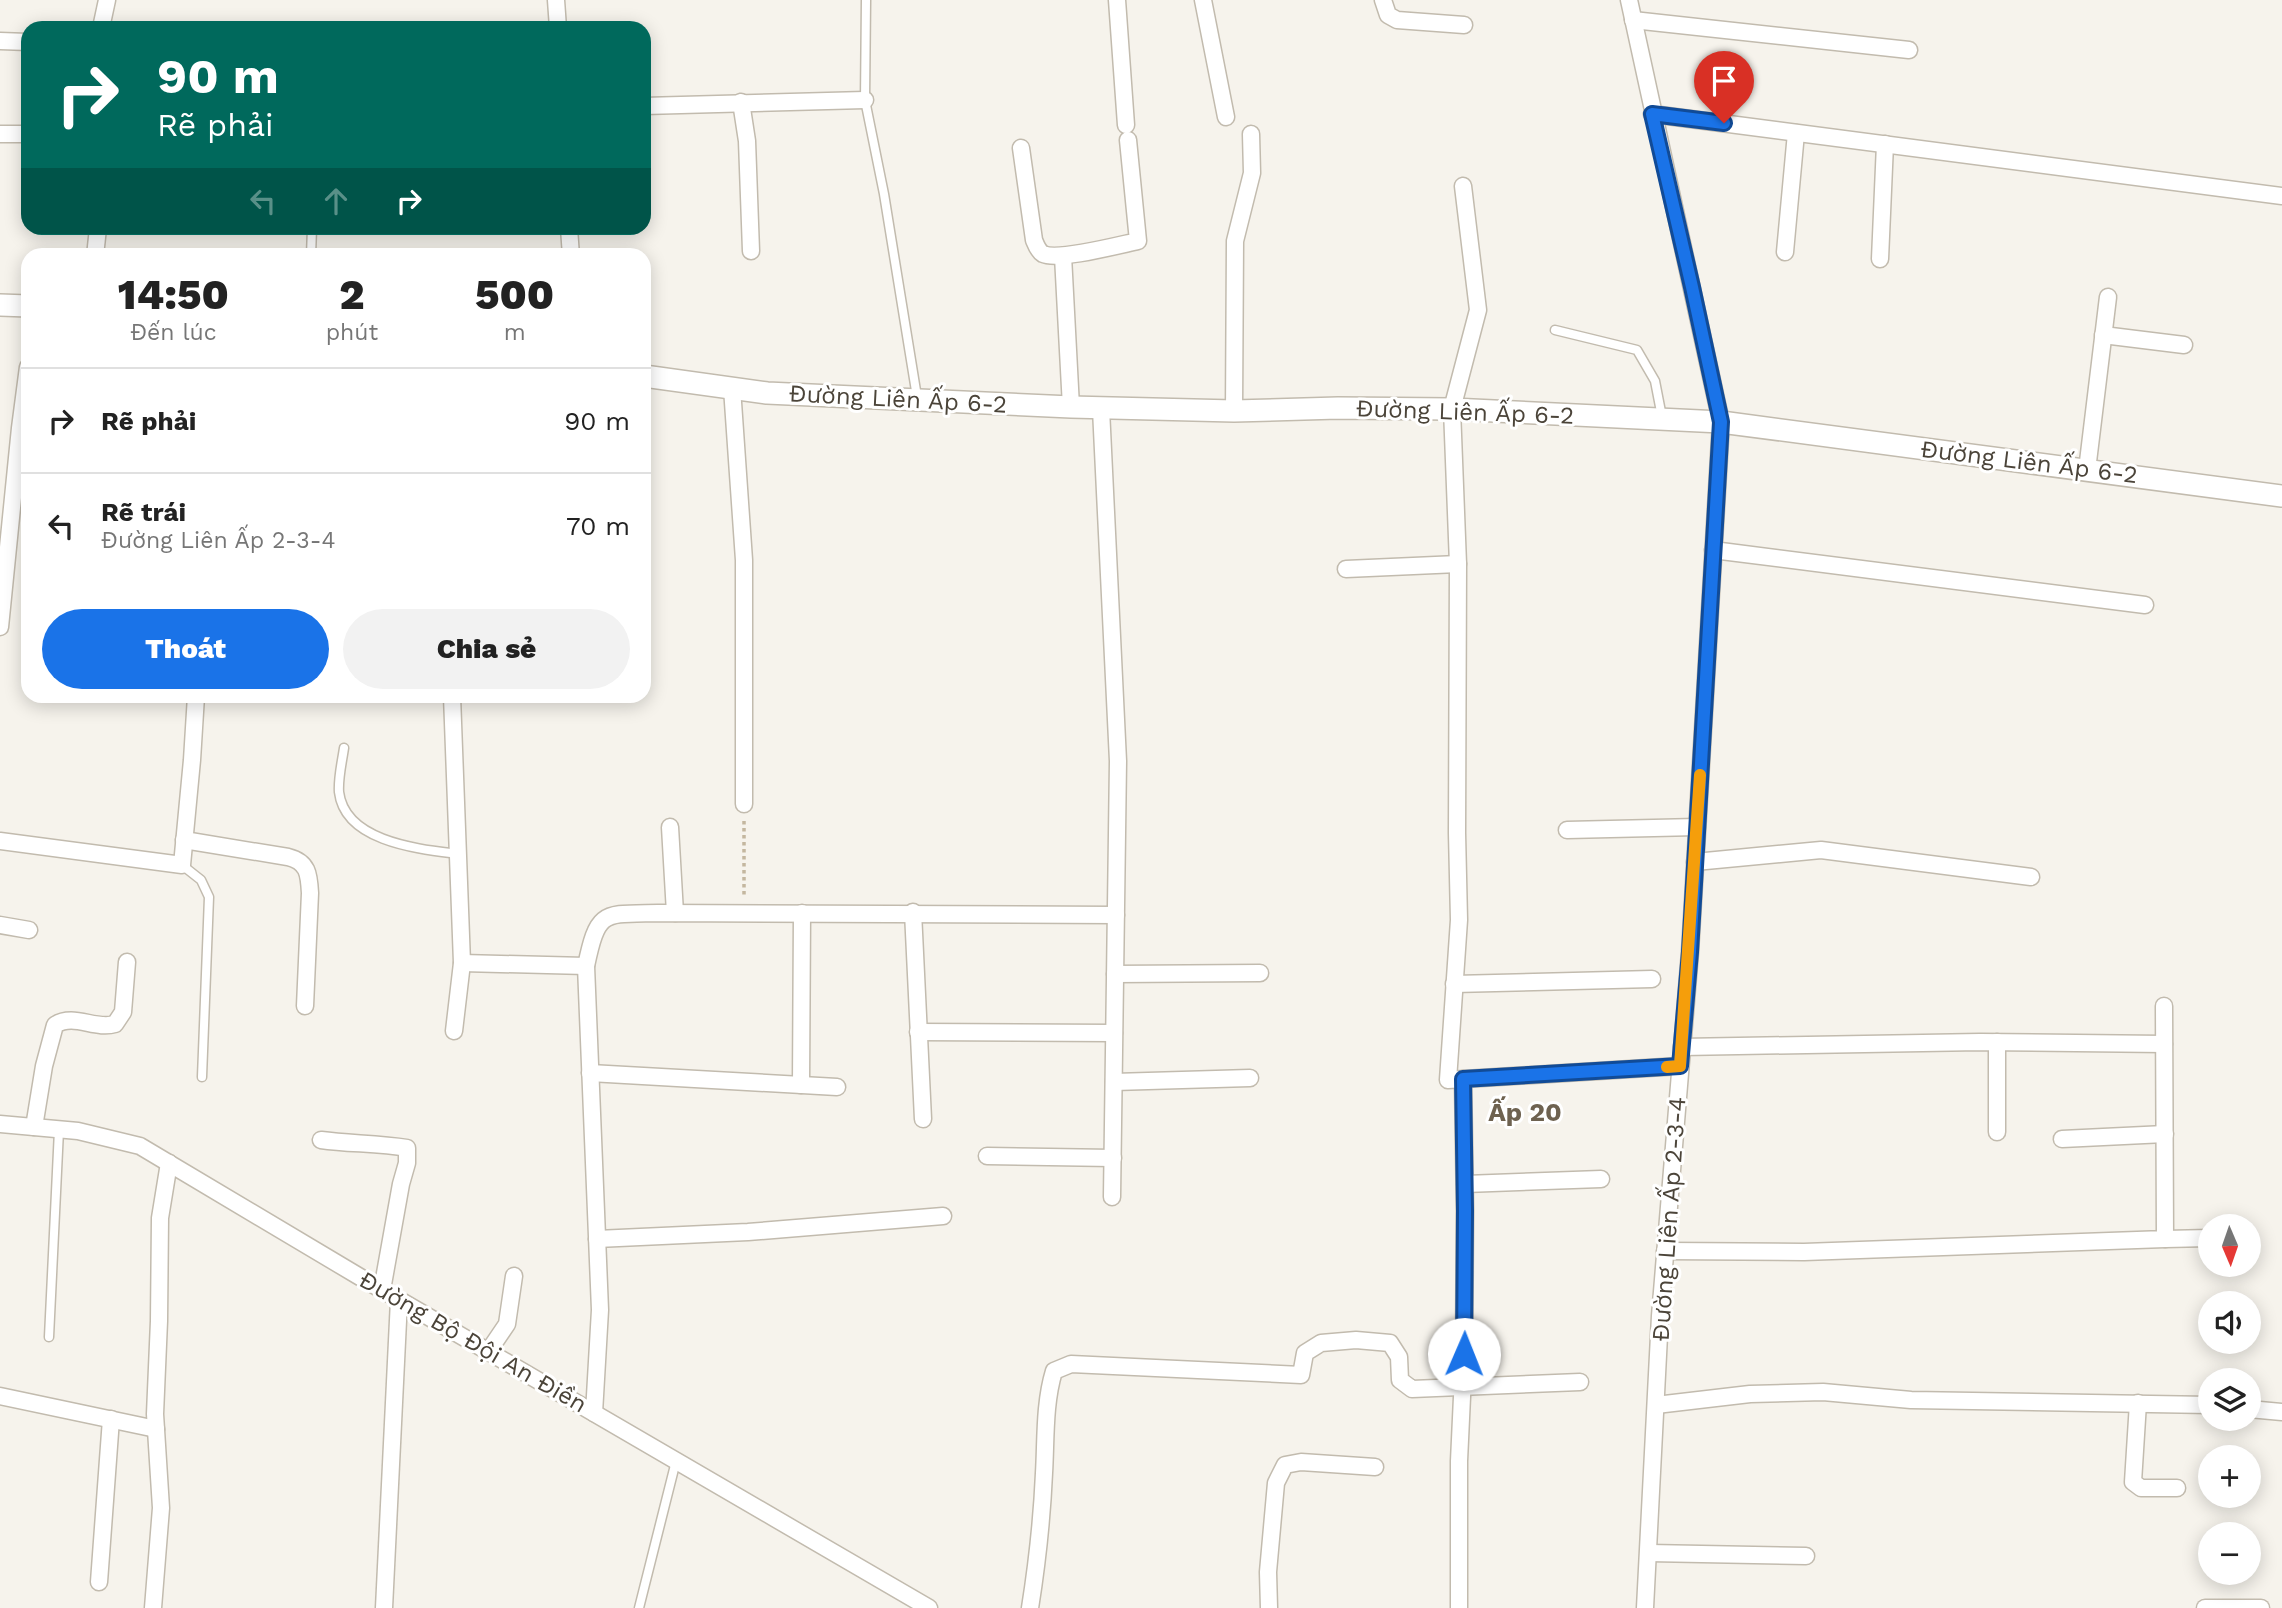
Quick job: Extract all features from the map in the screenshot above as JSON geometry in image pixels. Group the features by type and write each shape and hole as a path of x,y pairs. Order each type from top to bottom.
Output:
{"street":[{"path":"102,21 107,0"},
{"path":"556,0 558,21"},
{"path":"1021,148 1034,240 1037,248 1045,255 1063,256 1138,241 1117,0"},
{"path":"1203,0 1226,117"},
{"path":"1383,0 1388,15 1397,20 1464,25"},
{"name":"Đường Liên Ấp 2-3-4","path":"1629,0 1721,422 1695,862 1665,1251 1646,1608"},
{"path":"1633,20 1909,50"},
{"path":"0,41 21,42"},
{"path":"651,106 865,100"},
{"path":"741,102 747,141 751,251"},
{"path":"1652,114 2282,197"},
{"path":"1785,252 1796,132"},
{"path":"0,134 21,134"},
{"path":"1234,411 1235,240 1252,173 1251,134"},
{"path":"1880,258 1885,144"},
{"path":"1463,186 1478,310 1452,409 1458,564 1457,833 1460,920 1448,1080 1680,1066"},
{"path":"1063,256 1071,407"},
{"path":"2087,470 2108,298"},
{"path":"0,304 21,306"},
{"path":"2103,335 2184,345"},
{"name":"Đường Liên Ấp 6-2","path":"651,377 767,393 1071,407 1234,411 1452,409 1721,422 2282,496"},
{"path":"732,388 744,560 744,804"},
{"path":"1101,408 1118,761 1112,1197"},
{"path":"0,627 21,420"},
{"path":"1713,550 2145,605"},
{"path":"1346,569 1458,564"},
{"path":"0,841 182,865 195,703"},
{"path":"452,703 462,963 454,1031"},
{"path":"670,827 675,913"},
{"path":"1567,830 1697,827"},
{"path":"184,840 288,857 304,864 309,875 310,893 305,1006"},
{"path":"1695,862 1821,850 2031,877"},
{"path":"913,912 923,1119"},
{"path":"594,1413 600,1310 586,966 592,936 600,922 616,914 675,913 1116,915"},
{"path":"802,913 802,1085"},
{"path":"0,925 29,930"},
{"path":"34,1127 44,1066 55,1025 71,1020 100,1026 115,1024 123,1012 127,962"},
{"path":"462,963 586,966"},
{"path":"1115,974 1260,972"},
{"path":"1454,984 1652,979"},
{"path":"2164,1006 2165,1239"},
{"path":"918,1032 1114,1033"},
{"path":"1997,1042 1997,1132"},
{"path":"1682,1046 1997,1042 2164,1044"},
{"path":"590,1073 837,1087"},
{"path":"1114,1082 1250,1078"},
{"path":"1459,1608 1465,1184 1463,1079"},
{"name":"Đường Bộ Đội An Điền","path":"0,1124 78,1131 140,1146 929,1608"},
{"path":"2062,1139 2165,1134"},
{"path":"321,1140 343,1143 376,1142 407,1148 407,1163 382,1290"},
{"path":"987,1156 1112,1158"},
{"path":"153,1608 161,1508 156,1429 160,1218 169,1163"},
{"path":"1465,1184 1601,1179"},
{"path":"597,1239 748,1232 943,1216"},
{"path":"1665,1251 1804,1252 2198,1238"},
{"path":"488,1352 507,1324 514,1276"},
{"path":"384,1608 399,1300"},
{"path":"1030,1608 1042,1504 1049,1387 1054,1371 1071,1364 1301,1375 1306,1353 1321,1343 1356,1340 1391,1343 1399,1357 1400,1380 1412,1389 1580,1382"},
{"path":"1656,1405 1749,1394 1823,1392 1911,1400 2198,1405"},
{"path":"0,1396 156,1429"},
{"path":"2138,1403 2133,1482 2141,1488 2177,1489"},
{"path":"2261,1410 2282,1412"},
{"path":"99,1582 111,1419"},
{"path":"1269,1608 1268,1573 1276,1483 1285,1465 1301,1462 1375,1467"},
{"path":"1649,1553 1806,1556"},
{"path":"2204,1608 2261,1608"}],"lane":[{"path":"866,0 865,100 884,194 918,400"},
{"path":"1555,330 1637,350 1656,381 1662,420"},
{"path":"344,748 339,794 343,807 352,819 392,843 458,854"},
{"path":"182,865 201,880 209,897 202,1077"},
{"path":"49,1337 60,1129"},
{"path":"639,1608 676,1461"}],"path":[{"path":"744,804 744,913"}],"slow traffic":[{"path":"1667,1067 1680,1066 1690,952 1700,775"}],"district":[{"name":"Ấp 20","path":"1525,1112"}],"route":[{"path":"1464,1354 1463,1079 1680,1066 1690,952 1721,422 1652,114 1724,123"}]}
